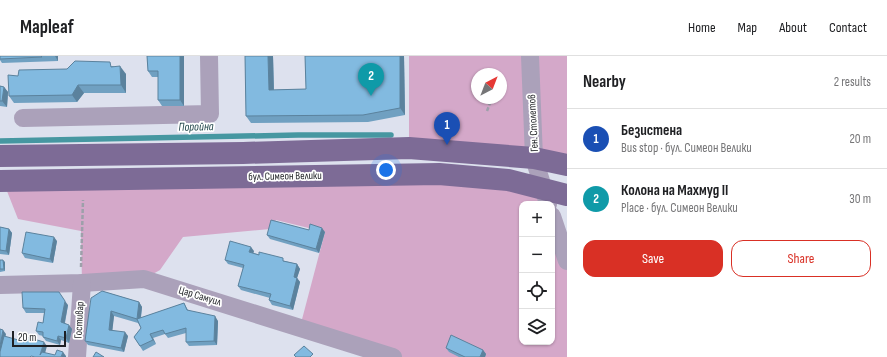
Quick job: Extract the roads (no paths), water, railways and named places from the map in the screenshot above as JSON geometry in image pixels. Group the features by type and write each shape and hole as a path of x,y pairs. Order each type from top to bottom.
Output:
{"main road":[{"path":"0,156 243,153 409,148 534,158 567,165"},
{"name":"бул. Симеон Велики","path":"0,181 439,174 508,180 545,196 567,195"}],"street":[{"path":"23,118 210,114 209,56"},
{"name":"Ген. Столетов","path":"530,56 534,158 545,196"},
{"path":"555,225 567,260"},
{"name":"Цар Самуил","path":"0,285 82,283 144,279 392,357"},
{"name":"Гостивар","path":"77,357 82,283"}],"waterway":[{"name":"Поройна","path":"0,141 298,135 391,135"}],"place":[{"name":"Колона на Махмуд II","path":"371,96"},
{"name":"Безистена","path":"447,145"}]}
